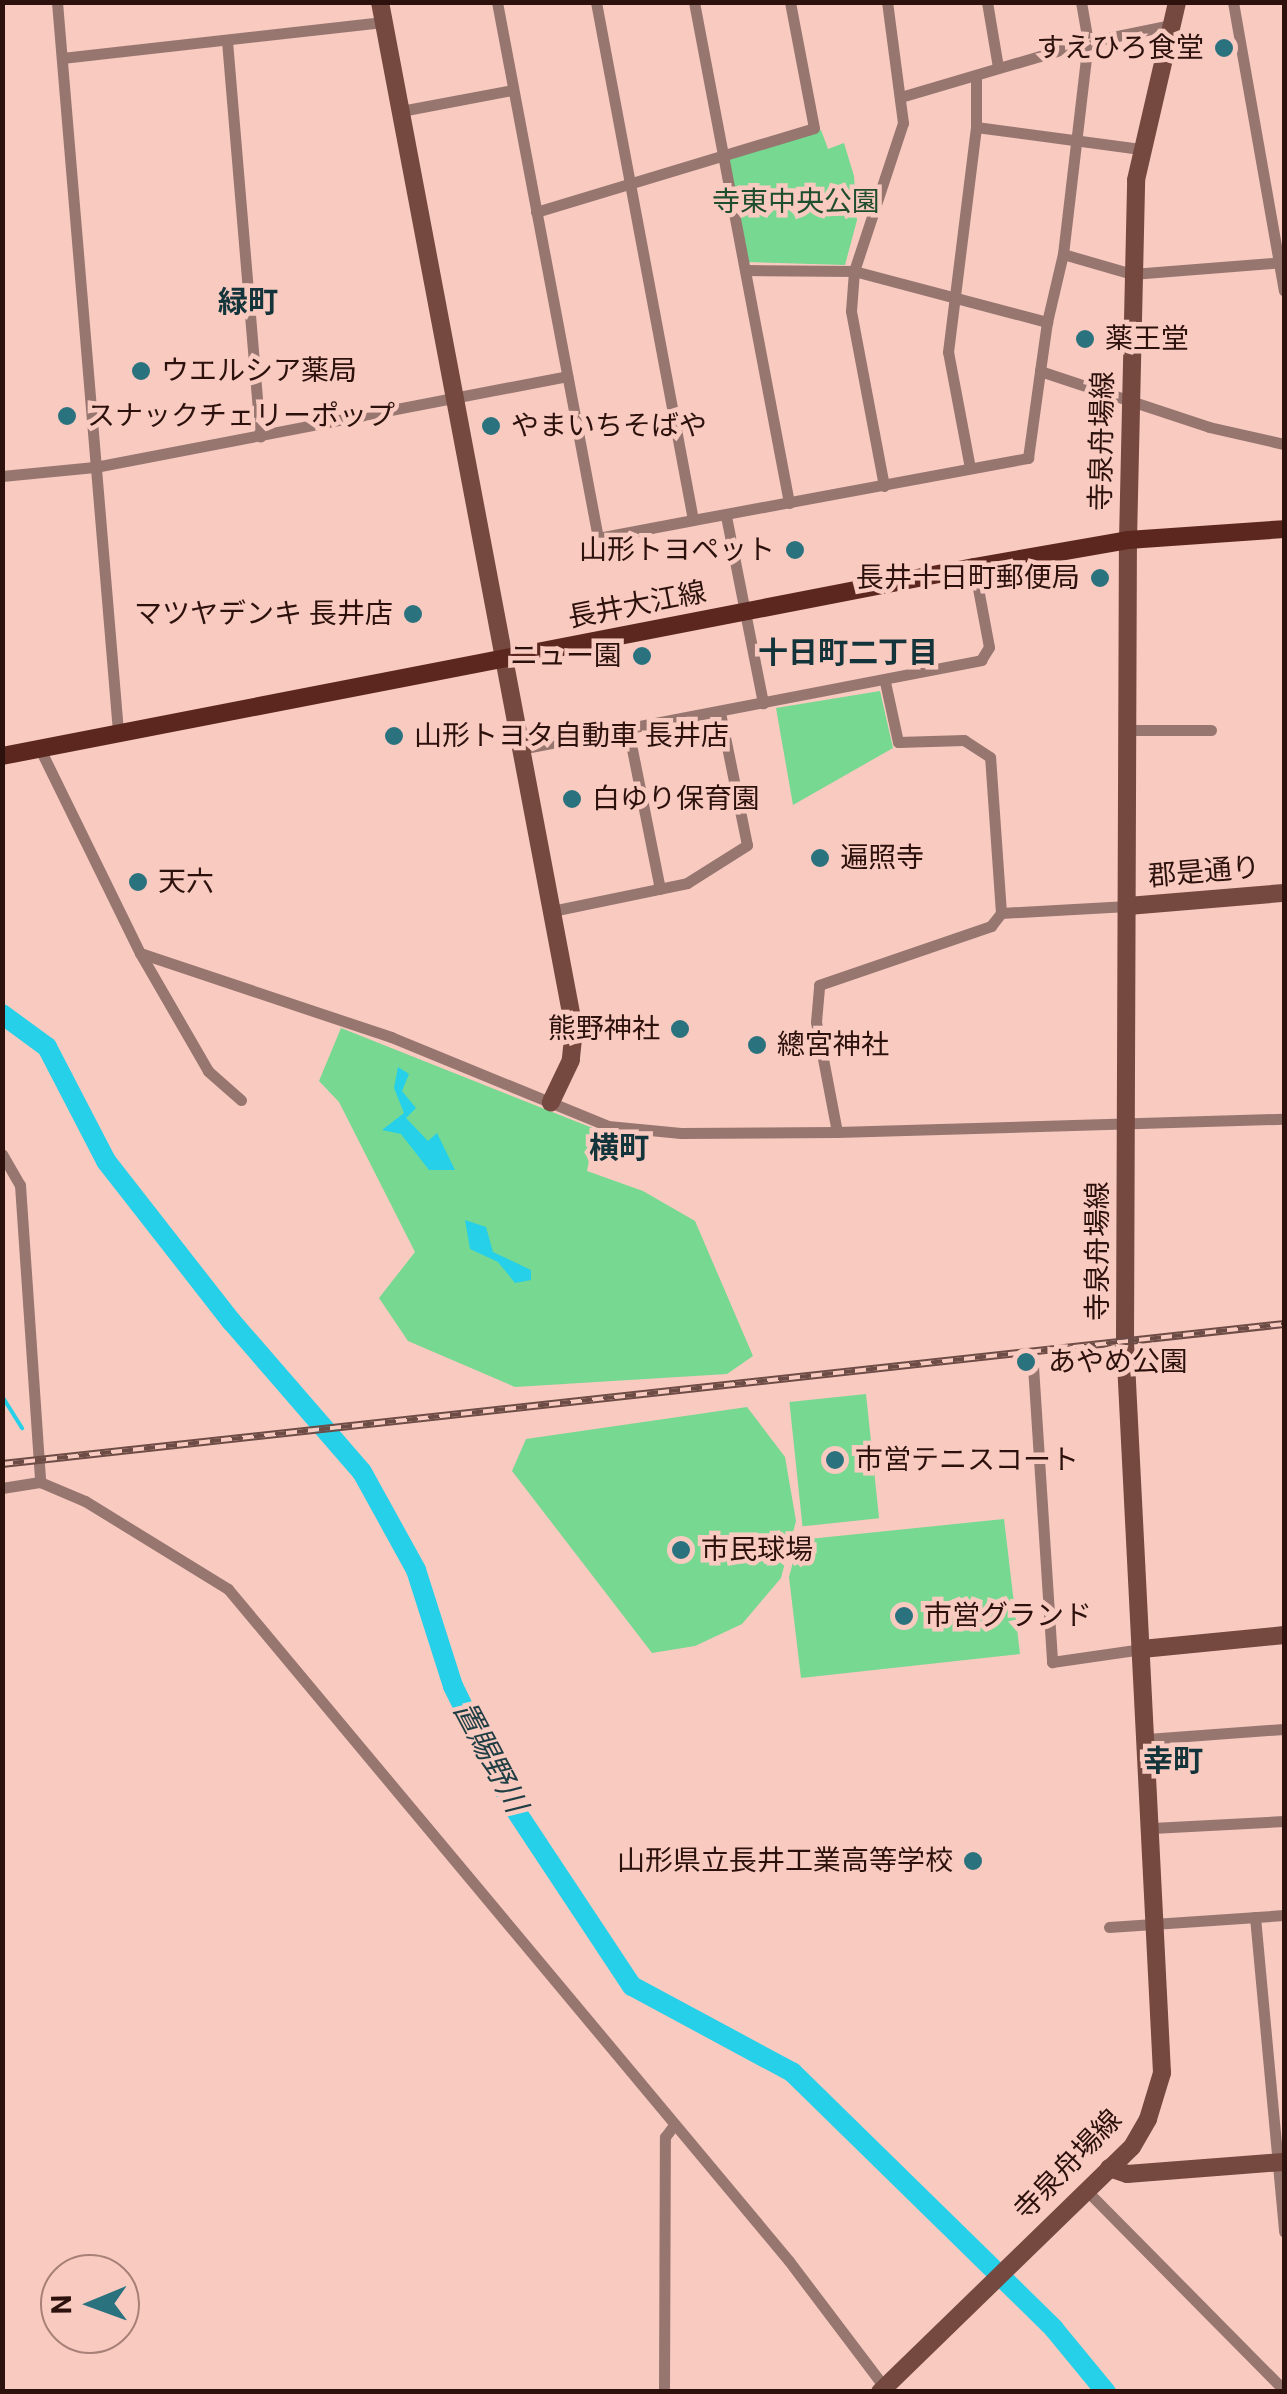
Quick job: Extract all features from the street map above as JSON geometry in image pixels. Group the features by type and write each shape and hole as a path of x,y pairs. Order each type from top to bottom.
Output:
{"main road":[{"path":"380,2 574,1029 571,1060 551,1102"},
{"name":"寺泉舟場線","path":"887,2387 1109,2168 1148,2119 1162,2073 1158,1923 1125,1342 1128,540 1132,274 1141,148 1177,2"},
{"name":"長井大江線","path":"2,756 974,566 1128,540 1284,530"},
{"name":"郡是通り","path":"1128,906 1284,893"},
{"path":"1142,1649 1284,1635"},
{"path":"1109,2168 1127,2174 1280,2163"}],"street":[{"path":"57,2 118,731"},
{"path":"497,2 598,538 1028,458 1047,322 1063,254 1088,42 1080,2"},
{"path":"596,2 693,520"},
{"path":"694,2 789,502"},
{"path":"536,212 814,128 790,2"},
{"path":"884,486 850,311 854,271 902,123 904,96 887,2"},
{"path":"987,2 998,67"},
{"path":"1234,2 1284,291"},
{"path":"62,58 383,22"},
{"path":"904,96 1088,42 1171,25"},
{"path":"226,40 260,437"},
{"path":"970,468 948,352 976,127 976,75"},
{"path":"402,111 512,90"},
{"path":"976,127 1141,148"},
{"path":"1063,254 1132,274 1282,262"},
{"path":"745,270 854,271 1047,322"},
{"path":"1040,371 1130,402 1284,444"},
{"path":"2,476 94,468 567,376"},
{"path":"726,516 763,703"},
{"path":"520,749 885,682 980,660 989,647 974,566"},
{"path":"885,682 898,742 964,740 990,757 1002,914"},
{"path":"552,911 687,883 747,845 720,712"},
{"path":"628,729 660,889"},
{"path":"1129,730 1210,730"},
{"path":"40,749 140,953 208,1071 242,1100"},
{"path":"836,1132 816,1022 819,985 991,926 1002,914 1128,906"},
{"path":"140,953 391,1037 608,1126 681,1133 836,1132 1284,1119"},
{"path":"2,1154 20,1184 40,1482"},
{"path":"1033,1366 1052,1662 1142,1649"},
{"path":"2,1488 40,1482 85,1501 228,1589 887,2387"},
{"path":"1147,1739 1284,1729"},
{"path":"1152,1828 1284,1821"},
{"path":"1109,1927 1284,1915"},
{"path":"1255,1917 1284,2232"},
{"path":"664,2392 664,2137 674,2125"},
{"path":"1081,2195 1284,2390"},
{"path":"1274,2380 1284,2370"}],"green space":[{"name":"寺東中央公園","path":"821,130 828,149 844,143 854,176 857,220 845,265 746,262 727,159"},
{"path":"880,691 893,748 793,805 776,708"},
{"path":"341,1028 595,1129 587,1171 643,1191 695,1221 753,1356 727,1374 515,1387 408,1341 379,1298 415,1252 339,1102 319,1081"},
{"name":"市営テニスコート","path":"866,1394 879,1518 802,1526 789,1402"},
{"name":"市民球場","path":"747,1407 785,1457 796,1521 781,1578 742,1624 695,1646 652,1653 512,1471 526,1439"},
{"name":"市営グランド","path":"1004,1519 1020,1654 801,1678 789,1577 799,1540"}],"water":[{"path":"398,1067 409,1074 402,1091 416,1108 406,1118 428,1141 437,1133 455,1170 429,1170 401,1134 382,1130 404,1113 394,1088"},
{"path":"465,1220 486,1227 493,1252 531,1270 531,1280 515,1283 498,1262 470,1249"}],"waterway":[{"name":"置賜野川","path":"2,1014 47,1047 106,1161 232,1322 362,1472 416,1570 453,1686 510,1802 632,1986 792,2072 1054,2329 1106,2392"},
{"path":"2,1396 22,1428"}],"railway":[{"path":"2,1464 1284,1324"}],"place":[{"name":"すえひろ食堂","path":"1224,48"},
{"name":"薬王堂","path":"1085,339"},
{"name":"ウエルシア薬局","path":"141,371"},
{"name":"スナックチェリーポップ","path":"67,416"},
{"name":"やまいちそばや","path":"491,426"},
{"name":"山形トヨペット","path":"795,550"},
{"name":"長井十日町郵便局","path":"1100,578"},
{"name":"マツヤデンキ 長井店","path":"413,614"},
{"name":"ニュー園","path":"642,656"},
{"name":"山形トヨタ自動車 長井店","path":"394,736"},
{"name":"白ゆり保育園","path":"572,799"},
{"name":"遍照寺","path":"820,858"},
{"name":"天六","path":"138,882"},
{"name":"熊野神社","path":"680,1029"},
{"name":"總宮神社","path":"757,1045"},
{"name":"あやめ公園","path":"1026,1362"},
{"name":"市営テニスコート","path":"835,1460"},
{"name":"市民球場","path":"681,1550"},
{"name":"市営グランド","path":"904,1616"},
{"name":"山形県立長井工業高等学校","path":"973,1861"}],"district":[{"name":"緑町","path":"248,302"},
{"name":"十日町二丁目","path":"848,653"},
{"name":"横町","path":"619,1148"},
{"name":"幸町","path":"1173,1761"}]}
